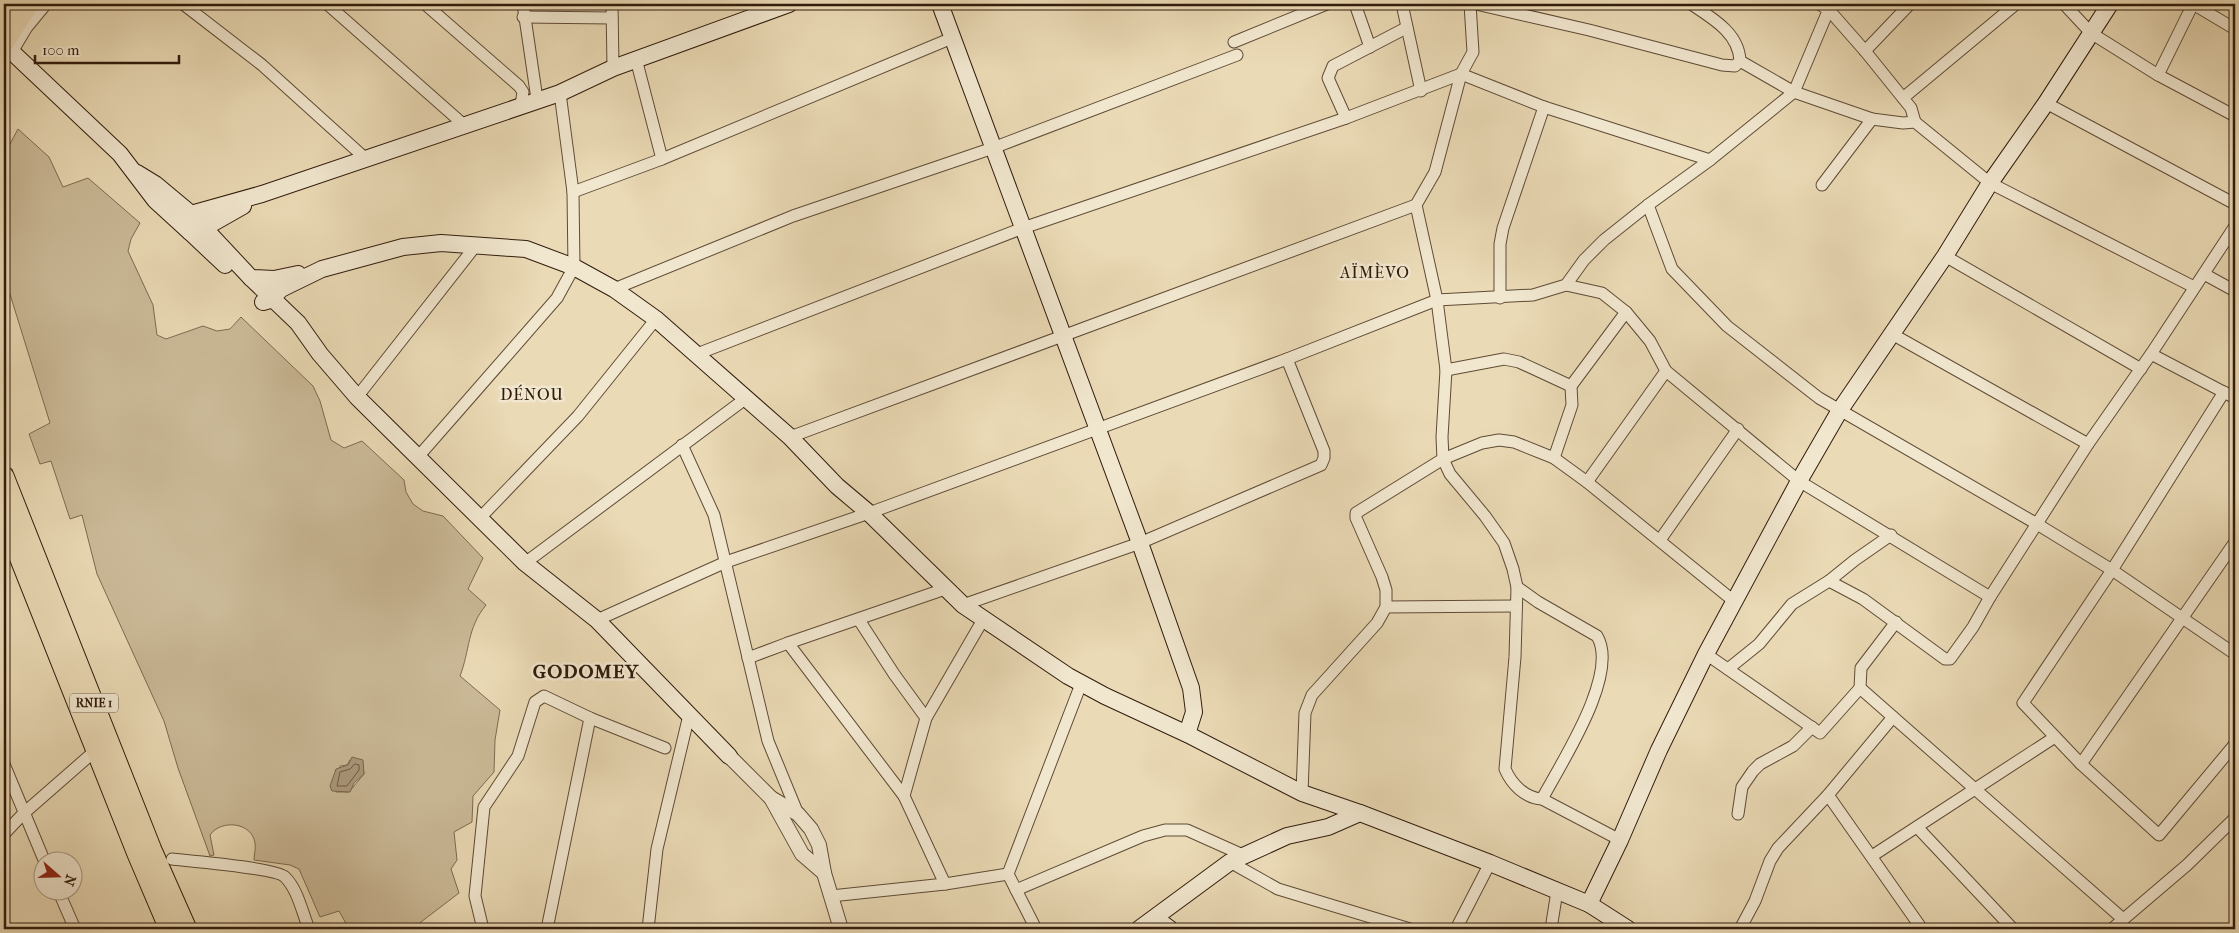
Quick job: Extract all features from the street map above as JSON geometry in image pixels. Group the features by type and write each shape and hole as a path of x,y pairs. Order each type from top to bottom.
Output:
{"highway":[{"path":"4,15 11,4"},
{"path":"7,48 29,4"},
{"name":"RNIE 1","path":"4,476 156,858 187,929"},
{"name":"RNIE 1","path":"4,519 170,929"}],"main road":[{"path":"191,214 262,194 463,124 560,93 636,59 789,4"},
{"path":"940,4 1140,543 1191,688 1194,712 1187,734"},
{"path":"1589,904 1620,840 1658,750 1706,654 1799,481 1840,410 1945,256 1990,183 2046,103 2110,4"},
{"path":"7,48 120,154 155,200 198,230 264,290"},
{"path":"132,170 155,184 191,214 198,230 264,290 300,340 320,354 357,397 525,563 597,620 729,756"},
{"path":"198,230 262,194"},
{"path":"264,290 322,269 402,248 441,243 477,244 526,249 552,257 574,267 614,289 656,318 790,437 837,486 869,513 963,605 1081,684 1187,734 1302,793 1490,862 1589,904 1628,929"},
{"path":"1140,929 1237,859 1287,836 1328,827 1360,813"},
{"path":"1155,918 1170,929"}],"street":[{"path":"7,48 46,4"},
{"path":"183,4 262,65 366,159"},
{"path":"327,4 463,124"},
{"path":"425,4 519,86 523,92 521,105"},
{"path":"523,4 523,17 537,99"},
{"path":"612,4 613,68"},
{"path":"1234,42 1327,4"},
{"path":"1355,4 1370,47"},
{"path":"1402,4 1421,90"},
{"path":"790,437 1416,205 1435,172 1461,74 1472,52 1470,4"},
{"path":"1476,4 1589,30 1722,65 1734,66 1740,61"},
{"path":"1691,4 1706,8 1732,34 1740,54 1740,61"},
{"path":"1865,51 1910,4"},
{"path":"1903,98 2016,4"},
{"path":"2064,4 2090,33 2158,75 2235,116"},
{"path":"2158,75 2193,4 2234,26"},
{"path":"1566,285 1584,260 1604,240 1710,160 1794,92 1826,6 1911,108 1915,122 1990,183 2194,287"},
{"path":"523,17 612,18"},
{"path":"1346,118 1328,78 1333,66 1406,28"},
{"path":"573,192 662,159 952,38"},
{"path":"614,289 793,216 994,148 1237,56"},
{"path":"636,59 662,159"},
{"path":"1740,61 1794,92 1872,119 1903,123 1915,122"},
{"path":"697,354 1023,228 1346,118 1461,74 1544,107 1710,160"},
{"path":"418,457 557,298 574,267 573,192 560,93"},
{"path":"2046,103 2235,204"},
{"path":"1500,298 1500,244 1503,228 1544,107"},
{"path":"1822,185 1872,119"},
{"path":"1416,205 1437,300 1446,370 1442,437 1443,459 1450,474 1485,516 1504,543 1517,587 1514,658 1505,768 1511,782 1523,791 1620,840"},
{"path":"1648,205 1672,269 1727,326 1819,398 2037,524 2112,570 2235,654"},
{"path":"1829,582 1863,600 1945,659 1950,659 1973,627 1990,597 2088,444 2151,354 2235,226"},
{"path":"357,397 477,244"},
{"path":"1945,256 2141,368"},
{"path":"2204,274 2235,291"},
{"path":"597,620 726,562 869,513 1287,359 1437,300 1533,295 1566,285 1602,293 1626,312 1650,341 1666,371 1799,481 1891,535 1990,597"},
{"path":"1554,458 1572,405 1571,386 1626,312"},
{"path":"480,518 578,416 656,318"},
{"path":"1892,334 2088,444"},
{"path":"2151,354 2235,398"},
{"path":"963,605 1140,543 1321,465 1324,458 1324,450 1287,359"},
{"path":"1446,370 1504,359 1519,362 1571,386"},
{"path":"1587,482 1666,371"},
{"path":"2224,392 2112,570 2023,703 2081,764 2159,835 2235,744"},
{"path":"525,563 745,398"},
{"path":"1660,540 1738,429"},
{"path":"1302,793 1305,713 1308,703 1312,695 1377,623 1386,607 1386,590 1356,518 1356,513 1443,459 1482,443 1499,440 1514,442 1554,458 1660,540 1735,602"},
{"path":"682,445 714,514 768,741 798,814"},
{"path":"1728,669 1759,644 1792,604 1829,582 1855,560 1891,535"},
{"path":"2081,764 2235,542"},
{"path":"1517,587 1538,602 1597,636 1602,645 1599,686 1588,714 1542,799"},
{"path":"748,658 788,642 859,620 945,589"},
{"path":"1386,607 1515,606"},
{"path":"904,796 926,718 984,618"},
{"path":"859,620 894,674 926,718"},
{"path":"1706,654 1820,733 1860,688 1861,668 1896,622"},
{"path":"788,642 904,796 945,884"},
{"path":"1036,929 1008,874 1081,684"},
{"path":"1860,688 2123,918"},
{"path":"483,929 475,896 484,806 518,756 535,702 544,696 590,718 665,748"},
{"path":"648,929 657,848 689,714"},
{"path":"1740,929 1755,901 1770,861 1778,848 1828,795 1894,717"},
{"path":"547,929 590,718"},
{"path":"1738,814 1742,787 1753,771 1760,764 1794,746 1812,727"},
{"path":"1872,856 2055,737"},
{"path":"4,834 24,813 96,750"},
{"path":"729,756 771,798 798,814 811,829 819,845 824,873 841,929"},
{"path":"4,764 40,850"},
{"path":"1828,795 1872,856 1916,927"},
{"path":"771,798 802,854 824,873"},
{"path":"2112,929 2187,865 2235,818"},
{"path":"1917,827 2013,929"},
{"path":"1016,890 1143,836 1164,830 1186,830 1237,859 1278,889 1410,929"},
{"path":"172,859 284,875 293,888 309,929"},
{"path":"1456,929 1490,862"},
{"path":"831,896 945,884 1008,874"},
{"path":"1551,929 1557,891"},
{"path":"62,900 75,929"}],"shaded area":[{"path":"18,129 49,157 63,187 88,178 140,223 131,239 128,251 153,305 157,335 166,339 203,326 217,331 230,329 241,317 313,386 320,401 331,440 344,448 362,441 404,480 406,492 413,504 423,511 443,516 483,558 468,589 486,605 475,622 460,676 500,710 495,740 494,772 473,796 472,822 454,832 457,860 451,869 459,893 417,925 405,929 349,929 339,911 320,917 299,869 290,865 254,860 255,845 253,836 242,827 236,825 221,827 210,835 214,855 210,856 178,768 164,721 97,574 82,515 70,519 51,461 40,464 29,434 50,423 4,275 4,155","holes":["350,760 362,760 364,774 349,792 336,792 340,766 347,765"]}],"water":[{"path":"352,757 363,760 364,774 354,783 350,792 332,791 330,786 336,769 348,765"}],"district":[{"name":"AÏMÈVO","path":"1375,272"},
{"name":"DÉNOU","path":"532,394"},
{"name":"GODOMEY","path":"586,672"}]}
